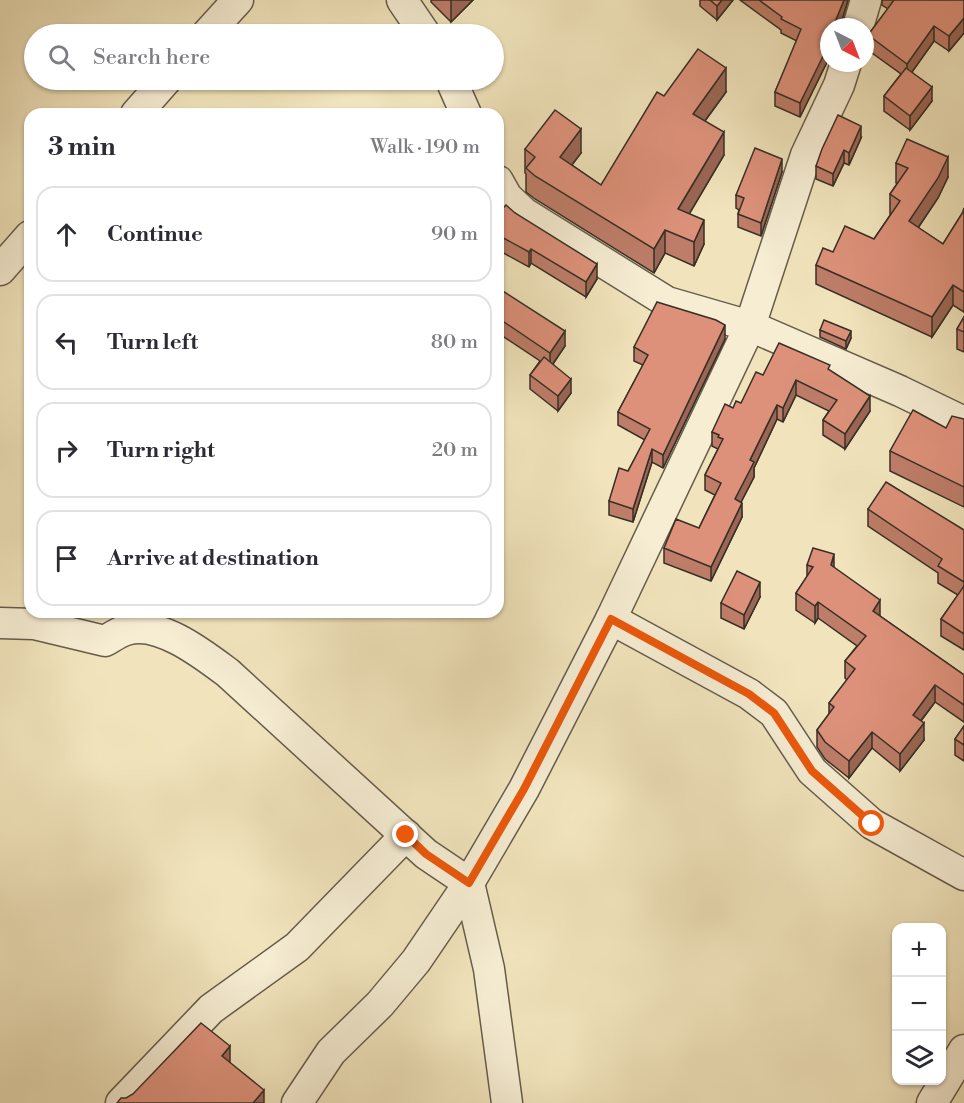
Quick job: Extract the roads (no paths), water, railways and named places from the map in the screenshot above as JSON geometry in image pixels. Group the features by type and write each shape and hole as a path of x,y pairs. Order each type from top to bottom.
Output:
{"street":[{"path":"216,24 238,0"},
{"path":"402,0 418,24"},
{"path":"861,18 866,0"},
{"path":"297,1103 331,1052 380,1004 417,961 469,883 524,789 611,619 750,326 806,155 843,72"},
{"path":"141,108 157,90"},
{"path":"455,90 463,108"},
{"path":"504,192 524,213 667,302 750,326 900,391 964,422"},
{"path":"0,270 24,243"},
{"path":"611,619 749,694 774,713 812,771 872,824 964,875"},
{"path":"0,622 34,624 105,641 128,629 154,629 193,646 228,673 426,854 469,883 489,969 507,1103"},
{"path":"121,1103 211,1009 297,946 406,835"},
{"path":"932,1103 964,1050"}]}
